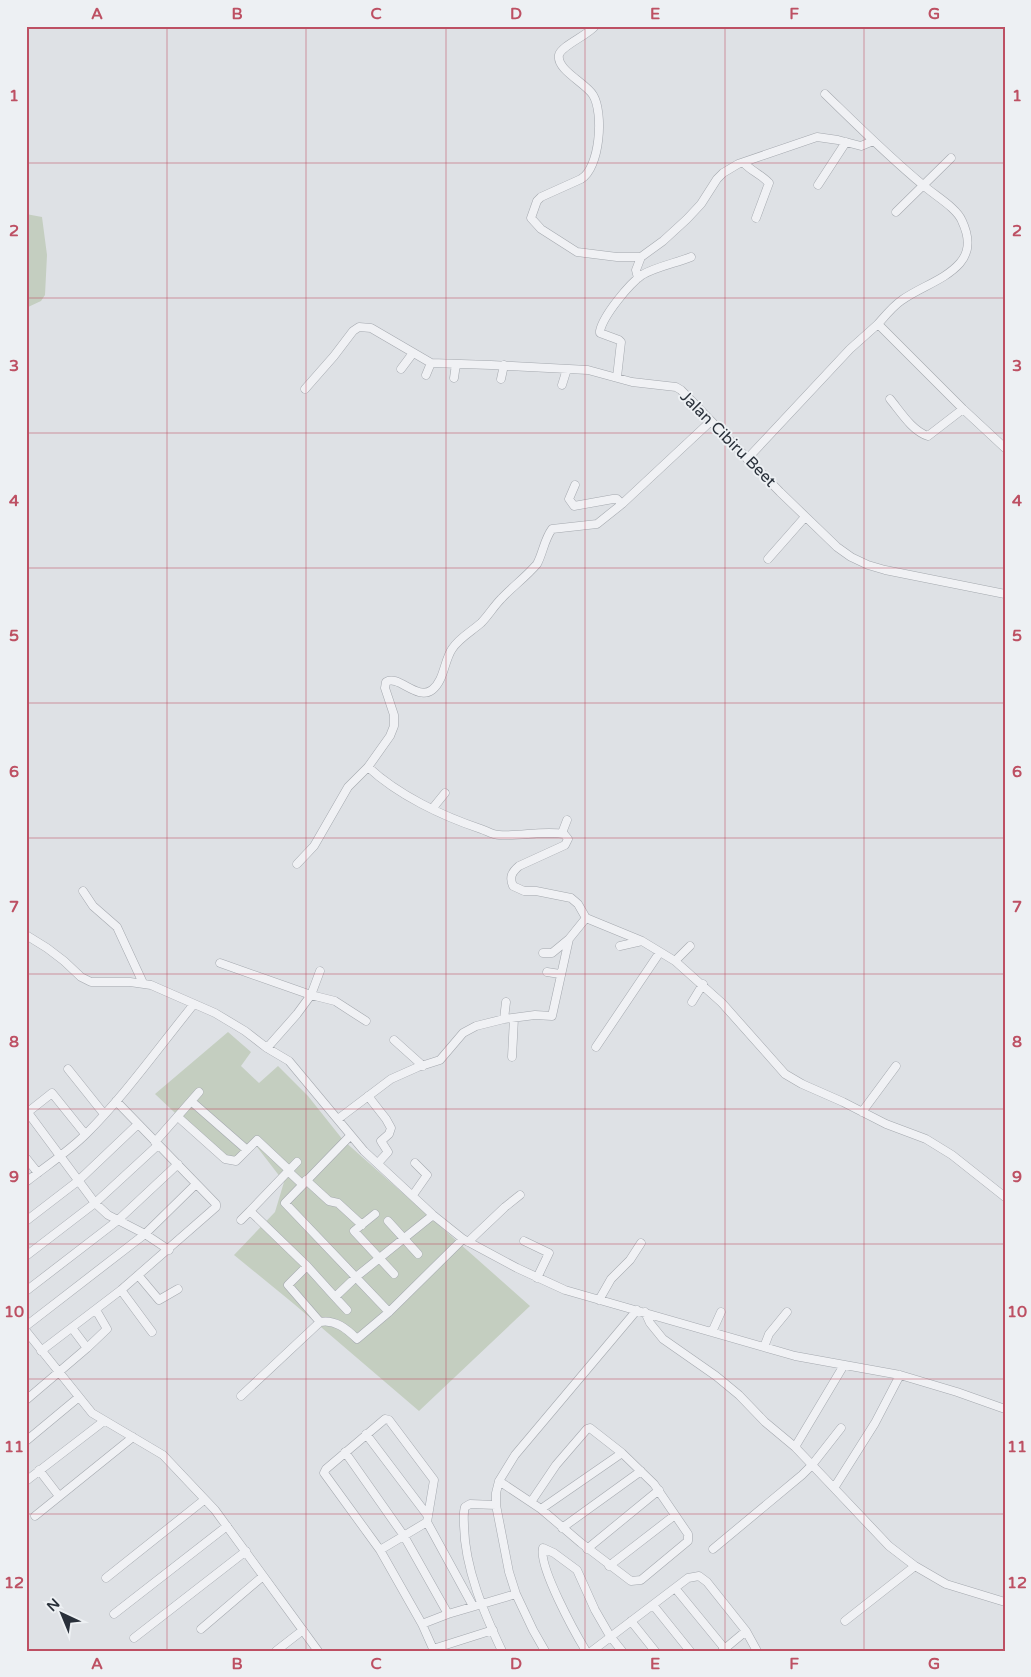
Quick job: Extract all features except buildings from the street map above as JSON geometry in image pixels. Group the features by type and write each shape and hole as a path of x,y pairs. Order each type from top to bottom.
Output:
{"street":[{"path":"595,26 579,39 562,49 559,54 559,60 567,71 594,96 600,121 591,167 581,179 541,197 537,201 531,218 541,229 577,252 617,257 642,257"},
{"path":"747,459 850,349 900,301 951,272 968,249 968,237 962,219 873,141 825,94"},
{"path":"638,278 636,270 642,257 687,219 701,204 717,179 738,164 817,137 833,138 861,146 873,141"},
{"path":"818,185 846,142"},
{"path":"896,212 952,158"},
{"path":"744,163 769,183 756,218"},
{"path":"617,377 620,341 600,333 607,314 638,278 644,274 691,258"},
{"path":"878,324 1005,448"},
{"path":"305,389 353,331 359,327 371,328 431,364 426,375"},
{"path":"401,369 413,353"},
{"name":"Jalan Cibiru Beet","path":"431,364 504,365 588,370 655,386 679,388 805,517 837,547 851,557 885,570 1005,594"},
{"path":"454,378 456,364"},
{"path":"501,380 504,365"},
{"path":"562,385 567,369"},
{"path":"890,399 913,426 928,436 963,409"},
{"path":"297,864 314,846 348,787 368,767 390,736 394,726 394,715 385,688 386,682 389,680 420,693 432,690 439,681 454,646 482,622 500,599 537,564 541,557 544,542 552,529 598,524 711,422"},
{"path":"575,485 569,499 574,506 612,498 617,499 622,504"},
{"path":"768,559 805,517"},
{"path":"368,767 390,785 432,809 498,835 562,833 568,839 565,845 519,866 512,875 511,882 516,889 571,898 578,904 586,918 642,941 675,961 703,984 722,1003 785,1074 886,1124 926,1140 952,1155 1005,1197"},
{"path":"432,809 444,792"},
{"path":"562,833 567,820"},
{"path":"83,891 93,906 116,927 144,983"},
{"path":"543,953 552,953 569,940 586,918"},
{"path":"26,935 64,960 81,978 90,982 144,983 168,991 235,1025 289,1061 350,1136 433,1215 466,1241 537,1278 565,1290 764,1347 816,1360 900,1375 1005,1409"},
{"path":"338,1119 391,1079 440,1060 463,1034 476,1026 504,1019 535,1015 552,1016 569,940"},
{"path":"620,946 642,941"},
{"path":"675,961 690,946"},
{"path":"596,1048 660,952"},
{"path":"220,963 311,995 335,1001 366,1021"},
{"path":"267,1048 311,995 320,971"},
{"path":"547,972 560,974"},
{"path":"692,1002 703,984"},
{"path":"504,1019 506,1002"},
{"path":"26,1182 61,1156 104,1114 194,1004"},
{"path":"512,1058 514,1018"},
{"path":"394,1040 423,1066"},
{"path":"862,1112 896,1066"},
{"path":"68,1069 104,1114"},
{"path":"26,1256 94,1203 157,1144 199,1092"},
{"path":"85,1134 52,1093 27,1111 94,1203 108,1216 145,1234 168,1250"},
{"path":"368,1096 391,1128 389,1134 381,1142 388,1152 378,1163"},
{"path":"41,1351 121,1290 216,1207 216,1204 116,1101"},
{"path":"192,1101 247,1150"},
{"path":"178,1117 225,1159 236,1161 257,1140 289,1171 329,1201 338,1203 362,1224"},
{"path":"26,1221 78,1181 138,1124"},
{"path":"350,1136 285,1203 389,1312"},
{"path":"26,1158 38,1173"},
{"path":"241,1220 297,1162"},
{"path":"413,1195 427,1175 415,1163"},
{"path":"26,1291 117,1221 178,1164"},
{"path":"26,1326 145,1234 196,1184"},
{"path":"241,1396 320,1322 327,1320 338,1324 357,1339 504,1207 520,1195"},
{"path":"250,1211 307,1266 347,1310"},
{"path":"375,1214 354,1231 394,1274"},
{"path":"335,1297 356,1277 433,1215"},
{"path":"388,1221 418,1254"},
{"path":"524,1241 549,1253 537,1278"},
{"path":"599,1300 611,1279 630,1260 641,1243"},
{"path":"307,1266 288,1285 320,1322"},
{"path":"138,1275 159,1300 178,1289"},
{"path":"121,1290 152,1332"},
{"path":"26,1400 108,1329 96,1310"},
{"path":"641,1311 663,1339 716,1376 795,1447 889,1546 915,1566 946,1584 1005,1602"},
{"path":"545,1651 532,1630 516,1594 509,1572 496,1505 496,1489 508,1465 530,1436 641,1311"},
{"path":"712,1332 720,1312"},
{"path":"764,1347 769,1334 787,1312"},
{"path":"72,1328 87,1348"},
{"path":"26,1331 92,1413 163,1455 215,1510 262,1577 318,1651"},
{"path":"795,1447 844,1365"},
{"path":"834,1488 875,1423 900,1375"},
{"path":"26,1441 79,1398"},
{"path":"380,1550 428,1519 434,1480 389,1420 384,1419 326,1469 324,1473 380,1550 422,1624 434,1650 493,1630"},
{"path":"26,1481 104,1421"},
{"path":"713,1549 812,1465 841,1428"},
{"path":"499,1481 532,1502 587,1549 631,1581 641,1580 688,1541 688,1534 659,1490 622,1453 593,1429 587,1429 556,1465 532,1502"},
{"path":"366,1434 428,1519 473,1606"},
{"path":"35,1516 133,1437"},
{"path":"345,1452 404,1536 448,1614"},
{"path":"541,1509 622,1453"},
{"path":"39,1470 58,1496"},
{"path":"562,1528 640,1471"},
{"path":"587,1549 659,1490"},
{"path":"106,1578 204,1500"},
{"path":"496,1505 466,1505 464,1510 464,1543 482,1604 502,1651"},
{"path":"609,1566 675,1515"},
{"path":"114,1614 227,1526"},
{"path":"586,1651 573,1629 547,1572 542,1553 543,1548 554,1553 577,1570 595,1610 610,1636 622,1651"},
{"path":"134,1638 246,1552"},
{"path":"845,1621 915,1566"},
{"path":"592,1651 692,1576 699,1576 703,1578 746,1631 757,1651"},
{"path":"202,1629 262,1577"},
{"path":"675,1588 724,1650 746,1631"},
{"path":"422,1624 473,1606 516,1594"},
{"path":"653,1605 690,1651"},
{"path":"631,1621 655,1651"},
{"path":"276,1651 303,1630"}],"green space":[{"path":"26,214 42,217 47,255 45,295 41,301 26,308"},
{"path":"228,1032 251,1052 241,1066 259,1083 278,1066 308,1096 343,1140 530,1306 419,1411 234,1255 275,1212 284,1182 254,1143 229,1164 155,1094"}]}
